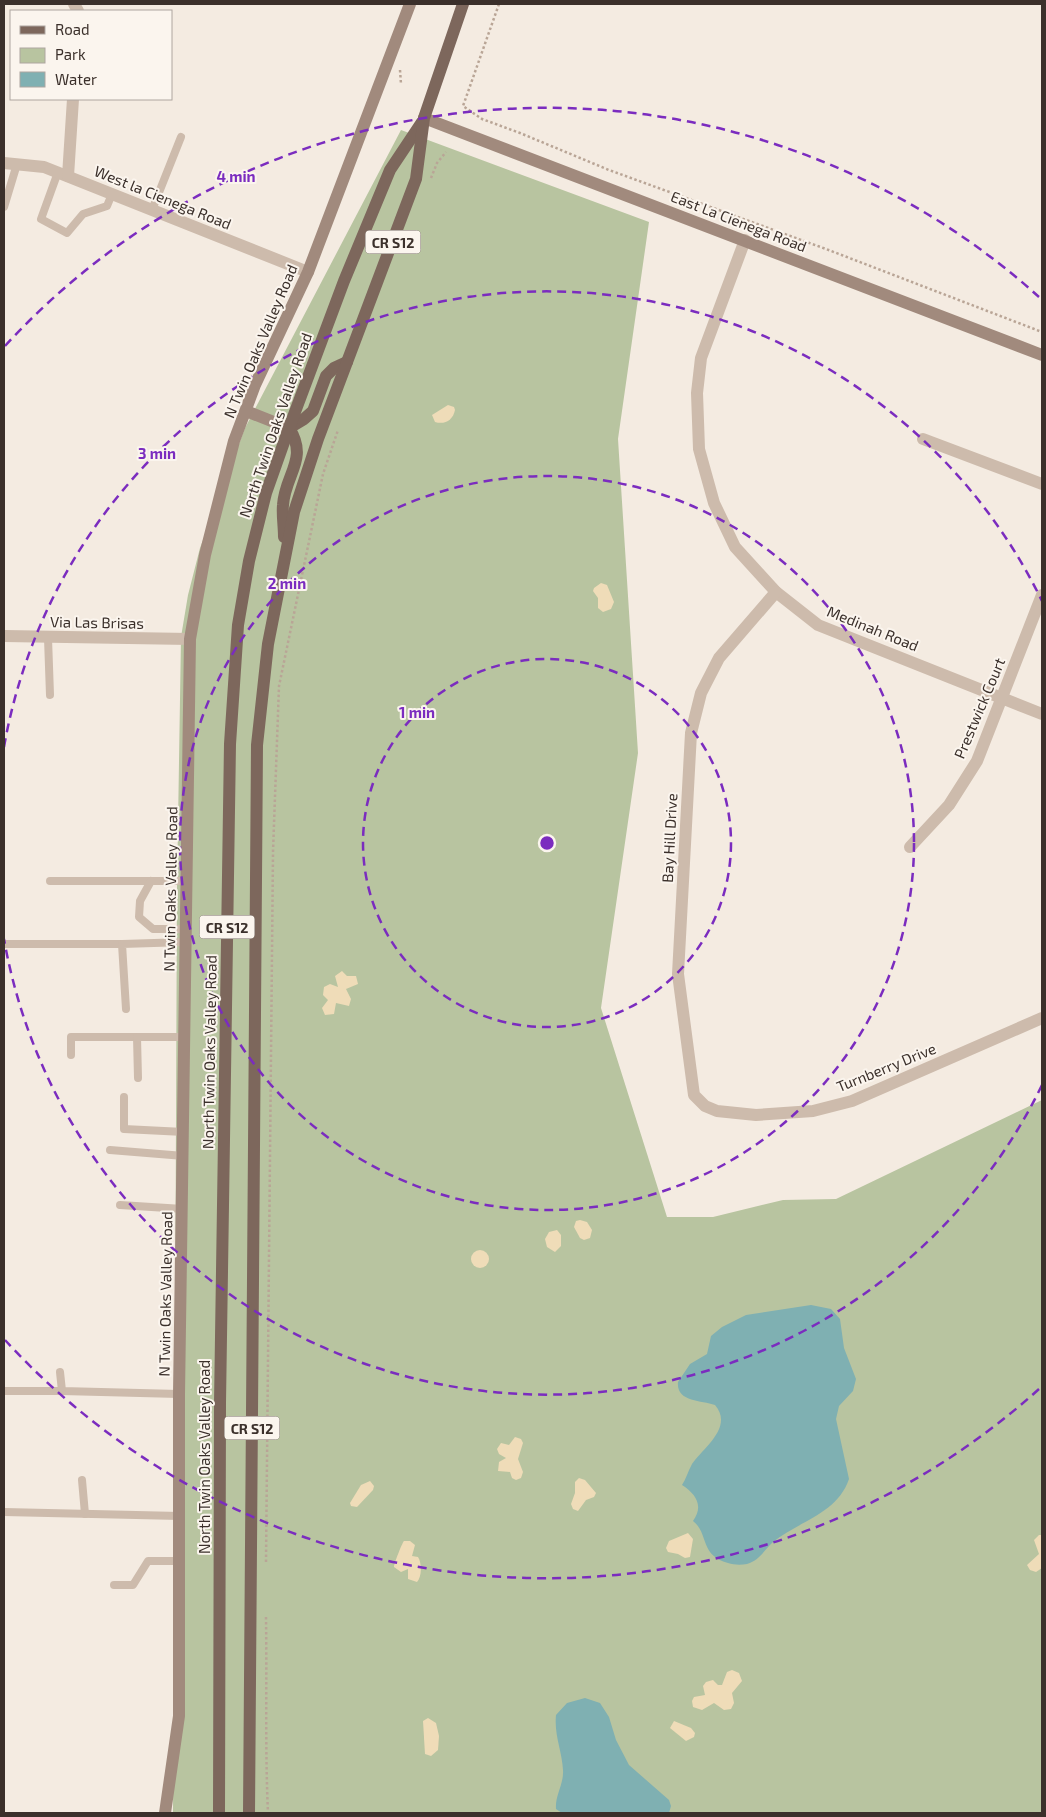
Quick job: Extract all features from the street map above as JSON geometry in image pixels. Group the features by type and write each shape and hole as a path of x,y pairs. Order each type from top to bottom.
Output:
{"main road":[{"name":"North Twin Oaks Valley Road","path":"249,1813 257,745 268,644 297,503 318,439 416,179 424,118 464,4"},
{"name":"North Twin Oaks Valley Road","path":"219,1813 220,1403 230,744 238,625 249,561 266,493 289,428 344,281 390,170 424,118"},
{"path":"285,554 283,504 298,450 296,440 289,428 313,411 326,376 334,368 347,362"}],"street":[{"name":"N Twin Oaks Valley Road","path":"165,1813 179,1716 179,1394 184,1156 190,639 205,555 234,442 255,385 289,317 308,272 410,4"},
{"path":"63,174 73,100"},
{"name":"East La Cienega Road","path":"424,118 1042,355"},
{"name":"West la Cienega Road","path":"4,163 44,167 308,272"},
{"name":"Medinah Road","path":"745,240 700,358 697,393 699,449 714,503 735,547 776,592 818,624 1042,714"},
{"path":"246,411 289,428"},
{"path":"924,439 1042,484"},
{"name":"Bay Hill Drive","path":"706,1106 694,1095 678,974 691,734 700,692 718,658 776,592"},
{"name":"Prestwick Court","path":"910,847 949,805 972,769 1003,697 1042,595"},
{"name":"Via Las Brisas","path":"4,636 190,639"},
{"name":"Turnberry Drive","path":"706,1106 717,1111 756,1115 813,1111 852,1101 1042,1018"}],"lane":[{"path":"152,210 181,137"},
{"path":"4,206 17,164"},
{"path":"63,174 41,219 67,234 84,214 107,206 112,194"},
{"path":"48,638 50,694"},
{"path":"50,881 186,881"},
{"path":"150,881 140,901 139,917 153,928 186,935"},
{"path":"4,944 122,944 186,935"},
{"path":"122,944 126,1009"},
{"path":"71,1054 71,1037 185,1037"},
{"path":"138,1037 138,1078"},
{"path":"124,1097 124,1129 184,1132"},
{"path":"110,1150 184,1156"},
{"path":"120,1205 183,1209"},
{"path":"60,1372 62,1391"},
{"path":"4,1391 179,1394"},
{"path":"82,1480 84,1514"},
{"path":"4,1512 180,1516"},
{"path":"114,1585 133,1585 148,1561 180,1561"}],"path":[{"path":"499,4 463,106 482,119 609,170 826,249 1042,332"},
{"path":"431,180 437,163 446,152"},
{"path":"266,1564 273,852 279,686 323,474 339,427"},
{"path":"266,1611 268,1697 265,1743 268,1813"}],"green space":[{"path":"401,130 649,222 618,439 638,753 601,1008 667,1217 713,1217 783,1200 836,1199 1042,1100 1042,1813 173,1813 177,887 181,637 188,595 200,548 245,428"}],"sand":[{"path":"448,405 454,407 455,410 452,417 445,422 435,422 432,415"},
{"path":"601,583 607,585 614,602 611,609 603,612 598,608 598,598 593,591"},
{"path":"342,971 347,976 356,976 358,984 346,989 351,999 349,1006 336,1003 334,1014 325,1015 322,1008 328,1000 323,995 324,987 330,984 338,987 335,976"},
{"path":"576,1221 587,1222 592,1230 590,1238 584,1240 580,1238 574,1227"},
{"path":"557,1230 561,1235 561,1246 555,1252 547,1247 545,1239 549,1232"},
{"path":"476,1250 484,1250 489,1255 487,1266 476,1268 471,1263 471,1255"},
{"path":"515,1437 521,1439 523,1443 518,1459 523,1472 521,1478 516,1480 512,1478 510,1472 498,1471 499,1462 506,1458 499,1454 497,1449 501,1443 509,1445"},
{"path":"579,1478 585,1480 596,1493 594,1497 586,1500 578,1511 573,1509 571,1504 575,1493 575,1482"},
{"path":"370,1481 374,1486 373,1490 357,1507 351,1506 350,1503 361,1485"},
{"path":"688,1533 693,1539 690,1557 685,1558 668,1552 666,1548 669,1541"},
{"path":"1039,1535 1042,1535 1042,1568 1036,1572 1030,1570 1027,1565 1039,1554 1034,1540"},
{"path":"404,1541 410,1541 415,1545 412,1556 418,1557 421,1566 420,1577 417,1582 408,1579 408,1569 401,1572 394,1567"},
{"path":"732,1670 739,1673 742,1681 732,1693 734,1703 731,1709 724,1710 714,1703 702,1710 693,1707 692,1701 694,1697 705,1695 703,1686 706,1682 713,1680 718,1685 722,1685 727,1672"},
{"path":"428,1718 436,1723 439,1736 438,1750 431,1756 425,1754 423,1721"},
{"path":"674,1721 691,1728 695,1733 694,1737 686,1741 670,1728"}],"water":[{"path":"811,1305 831,1309 840,1319 844,1348 856,1379 853,1391 839,1406 836,1419 849,1479 836,1501 827,1509 773,1542 755,1560 745,1564 728,1563 713,1555 708,1549 698,1526 693,1521 698,1510 695,1496 682,1485 692,1464 715,1437 721,1421 720,1413 715,1405 685,1397 678,1389 678,1382 690,1364 707,1354 711,1336 722,1327 746,1315"},
{"path":"585,1698 600,1703 609,1717 616,1740 629,1765 669,1800 671,1806 669,1813 562,1813 556,1809 563,1770 556,1729 556,1715 567,1703"}]}
